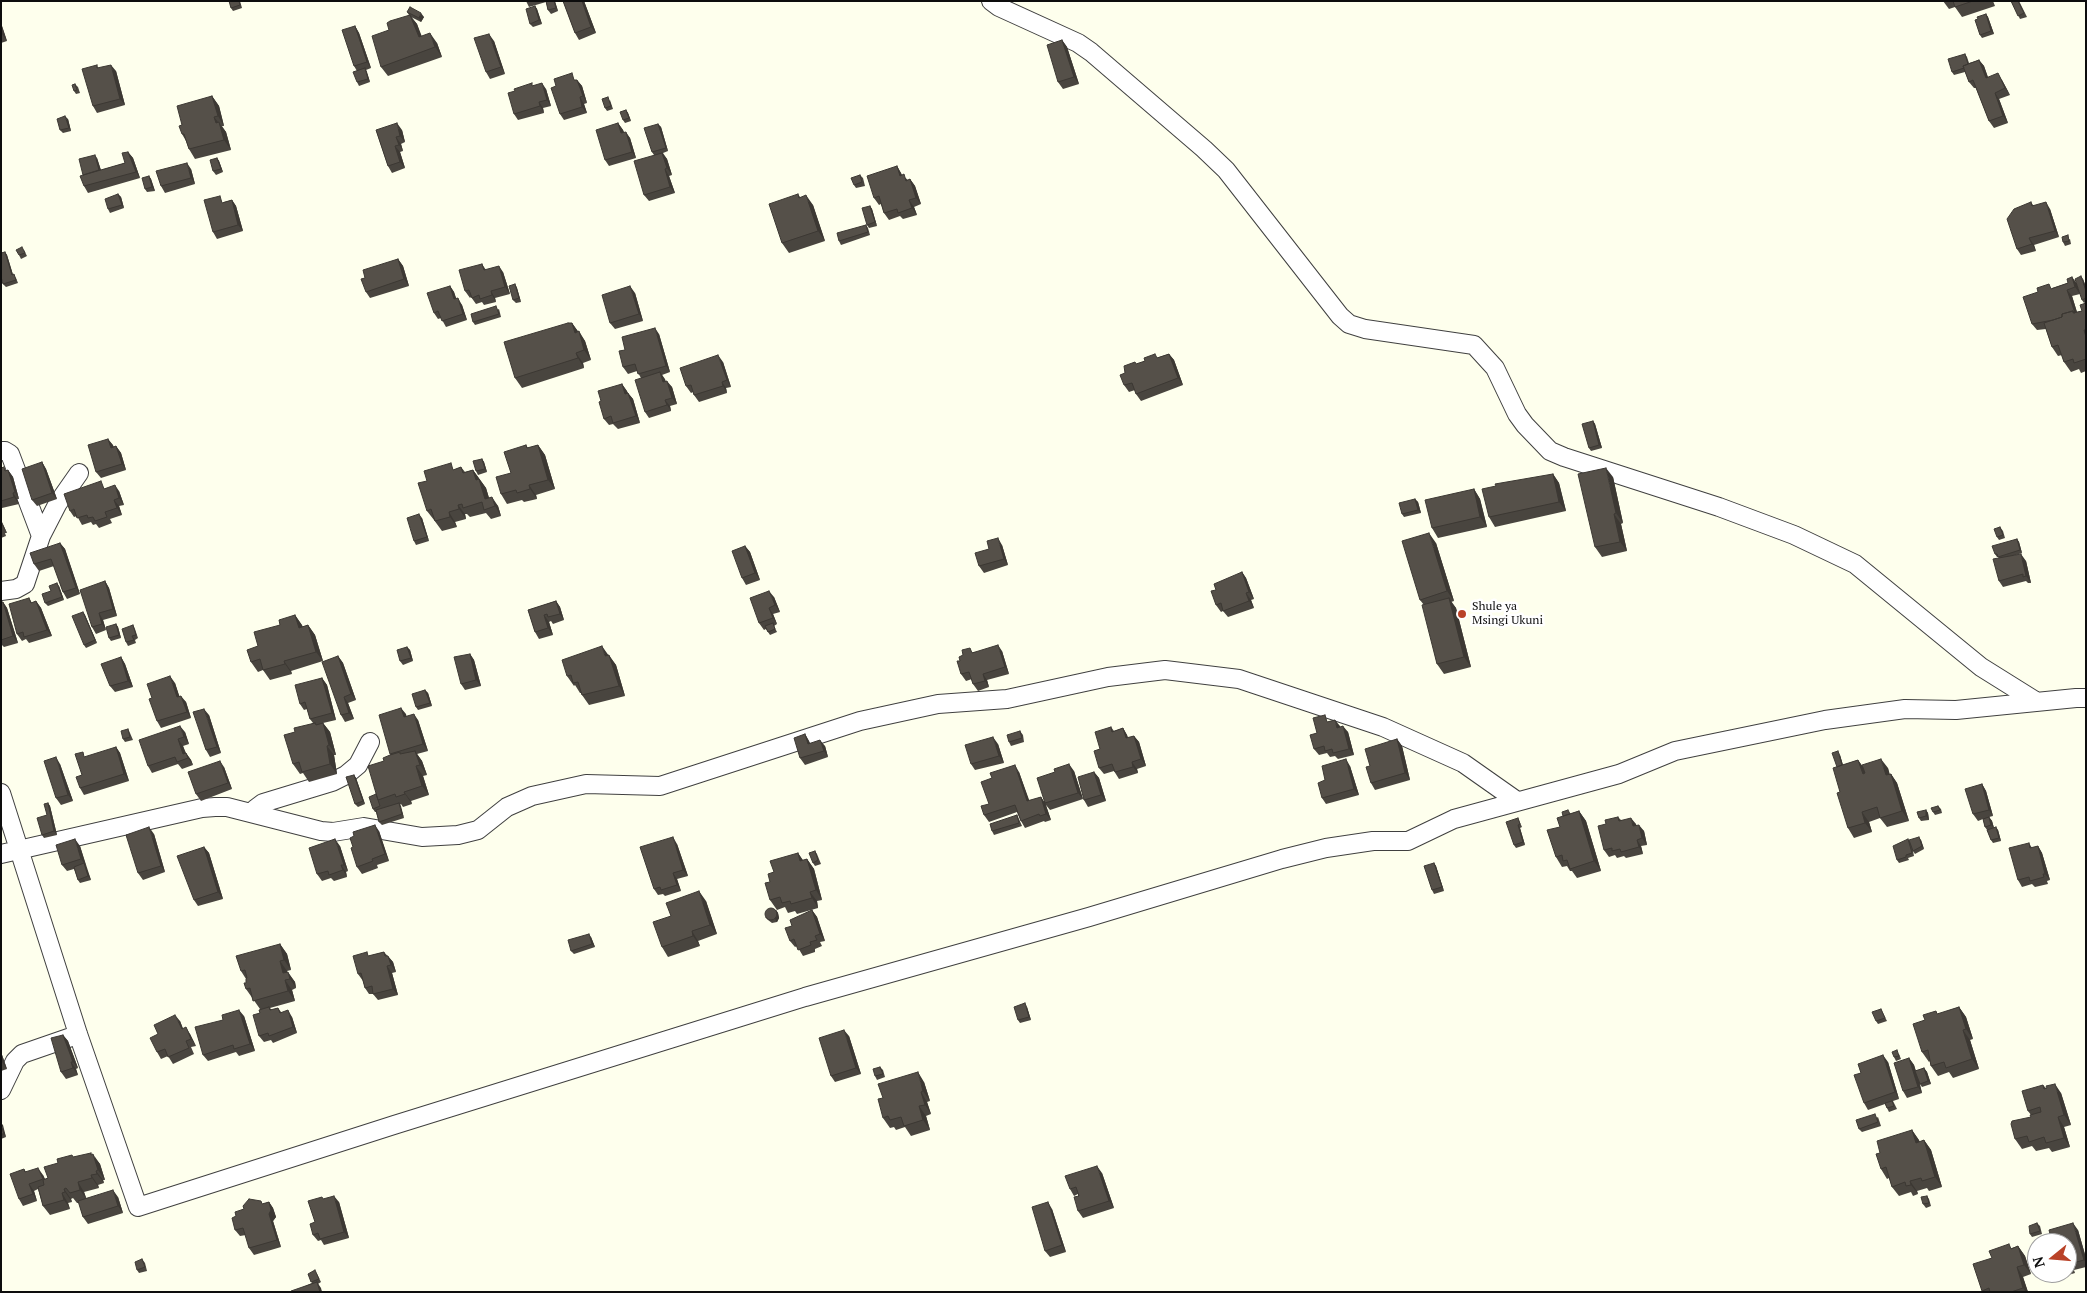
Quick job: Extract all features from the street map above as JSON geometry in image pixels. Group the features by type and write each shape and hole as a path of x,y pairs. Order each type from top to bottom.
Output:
{"street":[{"path":"991,1 999,7 1078,43 1091,52 1204,149 1226,170 1340,316 1349,324 1365,329 1474,345 1495,368 1517,414 1550,451 1719,507 1794,535 1855,564 1980,667 2037,702"},
{"path":"1,451 5,450 10,454 41,536"},
{"path":"1,591 16,589 25,584 41,536 58,503 79,473"},
{"path":"1,854 202,808 226,806 321,831 333,832 364,827 422,837 458,835 478,830 507,807 532,796 586,784 660,786 860,721 938,704 1007,699 1108,677 1165,670 1239,679 1383,727 1463,762 1517,801"},
{"path":"1,793 78,1034 138,1207 805,997 1080,920 1282,859 1326,848 1373,841 1408,841 1454,819 1619,774 1675,752 1824,720 1905,709 1956,710 2086,698"},
{"path":"254,813 255,809 263,803 332,782 346,775 358,765 370,742"},
{"path":"1,1090 15,1062 22,1054 78,1034"}],"building":[{"path":"229,1 239,1 240,5 231,8"},
{"path":"546,1 554,1 556,8 548,10"},
{"path":"563,1 582,1 591,27 575,33"},
{"path":"1953,1 1973,1 1955,7"},
{"path":"2011,1 2018,1 2024,13 2018,16"},
{"path":"535,6 539,20 530,24 526,9"},
{"path":"410,7 421,13 419,18 407,12"},
{"path":"1986,14 1991,31 1980,35 1975,20 1978,19 1977,17"},
{"path":"410,15 419,37 430,33 435,47 381,67 372,36 389,30 387,23 390,21"},
{"path":"355,26 367,62 354,66 342,30"},
{"path":"489,34 501,67 486,72 474,38"},
{"path":"1062,40 1074,77 1058,82 1047,45"},
{"path":"1965,54 1968,64 1963,66 1964,68 1952,72 1948,59"},
{"path":"1979,60 1986,78 1998,73 2005,88 1995,93 2003,116 1989,121 1973,80 1969,82 1963,66"},
{"path":"97,65 97,68 111,65 120,99 93,106 82,69"},
{"path":"365,68 368,79 357,82 353,72"},
{"path":"572,73 583,96 580,97 582,107 560,114 551,88 556,86 554,79"},
{"path":"532,83 532,86 542,83 547,100 539,102 540,106 514,114 508,93"},
{"path":"75,84 77,90 74,91 72,85"},
{"path":"212,96 218,116 214,117 216,123 219,122 224,140 189,149 179,126 182,125 177,106"},
{"path":"608,97 611,106 605,108 602,99"},
{"path":"626,110 629,118 623,120 620,112"},
{"path":"65,116 69,128 60,130 57,119"},
{"path":"397,123 400,136 396,137 399,145 395,146 400,162 388,166 376,130"},
{"path":"618,123 621,133 626,132 632,152 605,160 596,130"},
{"path":"658,124 666,148 652,152 644,128"},
{"path":"128,152 136,172 84,186 80,176 125,163 122,153"},
{"path":"662,153 670,187 644,195 634,161"},
{"path":"95,155 99,170 83,175 79,159"},
{"path":"217,158 221,169 213,171 210,160"},
{"path":"187,163 191,178 161,186 156,171"},
{"path":"897,166 900,176 904,174 906,181 910,179 916,198 909,200 912,208 898,213 897,209 884,213 879,196 874,198 867,176"},
{"path":"860,175 862,182 854,185 851,178"},
{"path":"149,176 152,187 145,189 142,178"},
{"path":"118,194 122,205 108,209 105,199"},
{"path":"798,194 799,198 806,195 818,231 782,243 769,204"},
{"path":"220,196 222,203 232,200 238,225 213,232 204,200"},
{"path":"2031,202 2032,206 2046,202 2055,231 2029,238 2032,244 2017,249 2007,219 2014,209"},
{"path":"870,206 875,222 867,225 862,208"},
{"path":"866,225 868,232 839,241 837,233"},
{"path":"2068,235 2069,241 2063,242 2062,237"},
{"path":"22,247 25,253 19,255 16,250"},
{"path":"5,252 12,275 14,274 16,280 3,284 1,277 1,253"},
{"path":"398,259 404,279 366,292 361,279 365,278 363,270"},
{"path":"482,264 484,270 499,266 505,287 491,291 492,295 480,299 479,295 472,298 469,290 465,291 459,270"},
{"path":"2081,276 2086,291 2086,298 2082,300 2075,279"},
{"path":"2072,277 2075,287 2067,290 2075,313 2073,311 2062,314 2062,317 2053,320 2032,324 2023,297 2038,292 2037,288 2049,284 2051,289 2068,283 2067,279"},
{"path":"515,284 519,298 513,300 509,286"},
{"path":"450,286 454,299 458,298 463,314 442,321 438,311 434,313 427,293"},
{"path":"630,286 639,314 610,323 602,295"},
{"path":"2086,303 2086,330 2084,330 2086,337 2086,359 2074,363 2073,359 2064,362 2058,345 2052,347 2044,323 2062,317 2062,314 2082,311 2080,305"},
{"path":"496,306 499,314 473,322 471,314"},
{"path":"572,323 575,333 579,331 584,350 576,353 578,358 515,378 504,342"},
{"path":"655,328 666,366 638,374 635,364 623,367 619,351 625,350 622,337"},
{"path":"1155,354 1157,358 1169,354 1178,378 1136,394 1132,383 1124,385 1120,375 1125,373 1124,366 1145,361 1144,358"},
{"path":"718,355 727,380 722,382 723,386 694,395 691,385 686,386 680,368"},
{"path":"660,372 663,382 667,381 672,398 665,400 667,405 645,412 635,380"},
{"path":"622,384 625,394 628,393 636,416 613,423 611,416 604,419 598,391"},
{"path":"1593,421 1599,445 1589,448 1582,424"},
{"path":"108,439 111,448 116,446 122,464 96,472 88,445"},
{"path":"526,445 527,448 538,445 548,480 529,485 530,489 517,493 516,490 501,494 496,477 511,473 504,452"},
{"path":"482,459 485,469 476,471 473,461"},
{"path":"42,462 52,493 32,500 22,469"},
{"path":"451,463 453,470 461,467 463,473 473,470 476,480 479,479 485,499 492,497 495,506 484,510 482,502 463,508 462,504 458,505 459,509 449,512 450,517 435,521 431,509 427,511 418,483 427,481 424,471"},
{"path":"4,467 5,471 8,470 15,492 13,493 14,497 1,501 1,468"},
{"path":"1606,468 1620,542 1595,547 1578,474"},
{"path":"1553,474 1559,502 1489,517 1482,489 1496,486 1495,484"},
{"path":"101,481 104,489 115,485 119,498 114,500 117,508 105,512 107,517 95,521 93,517 88,518 87,515 77,518 74,509 70,511 64,494"},
{"path":"1474,489 1480,517 1432,528 1425,500"},
{"path":"1415,499 1418,510 1402,514 1399,503"},
{"path":"419,514 427,537 414,541 407,518"},
{"path":"2000,527 2003,535 1997,537 1994,529"},
{"path":"1429,533 1447,591 1420,600 1402,541"},
{"path":"998,538 1004,559 979,566 975,553 989,549 987,541"},
{"path":"2017,539 2020,550 1998,557 1995,554 1992,546"},
{"path":"60,543 76,588 63,592 51,559 34,564 30,553"},
{"path":"745,546 755,573 742,578 732,551"},
{"path":"2021,554 2026,576 2023,577 2023,574 1999,581 1993,559"},
{"path":"1242,572 1249,592 1246,593 1249,601 1223,611 1221,603 1216,605 1211,591 1216,590 1214,584"},
{"path":"105,581 113,609 99,613 102,624 92,627 80,590"},
{"path":"57,583 62,597 45,603 42,594 51,591 49,586"},
{"path":"769,591 775,605 769,608 773,618 759,623 750,598"},
{"path":"29,598 31,603 36,601 47,630 24,637 23,632 17,634 9,604"},
{"path":"1449,598 1464,657 1437,664 1422,605"},
{"path":"556,601 560,614 548,617 547,614 544,615 548,628 535,632 528,610"},
{"path":"1,602 3,602 13,636 1,640"},
{"path":"83,612 95,640 84,645 72,616"},
{"path":"295,615 299,628 308,625 316,652 284,661 285,664 263,670 260,659 251,662 247,650 258,646 254,632 280,625 279,620"},
{"path":"773,623 775,629 768,632 765,626"},
{"path":"116,624 119,635 109,638 106,627"},
{"path":"133,625 136,635 132,636 134,640 126,642 122,629"},
{"path":"998,645 1005,667 983,674 985,681 973,684 969,672 961,674 957,661 960,661 959,657 963,655 962,650 970,648 972,653"},
{"path":"602,646 605,656 609,655 619,686 582,695 578,682 573,683 571,675 567,676 562,660"},
{"path":"407,647 411,658 400,661 397,650"},
{"path":"470,654 476,680 461,684 454,657"},
{"path":"338,656 351,694 344,697 349,713 341,715 322,662"},
{"path":"121,657 128,681 110,686 101,664"},
{"path":"170,676 177,697 181,696 187,712 157,721 149,699 152,698 147,684"},
{"path":"322,678 332,713 310,719 305,702 300,704 295,685"},
{"path":"425,690 430,703 416,707 412,694"},
{"path":"401,708 404,717 414,714 423,744 390,754 379,715"},
{"path":"204,709 217,747 206,750 193,712"},
{"path":"1325,715 1327,722 1335,720 1337,728 1343,726 1349,749 1333,753 1332,749 1325,751 1324,746 1314,749 1310,735 1317,733 1313,718"},
{"path":"315,723 316,725 323,723 329,745 327,746 330,764 302,772 299,762 293,764 284,735 295,732 294,728"},
{"path":"180,726 184,737 178,739 183,754 186,753 188,758 177,762 175,757 148,766 139,740"},
{"path":"1111,727 1112,732 1123,728 1126,738 1134,736 1141,759 1132,762 1133,767 1115,772 1112,764 1099,768 1094,751 1100,749 1095,732"},
{"path":"128,729 130,737 123,739 121,731"},
{"path":"1020,731 1022,738 1009,742 1007,735"},
{"path":"805,734 808,744 820,740 824,751 800,758 794,738"},
{"path":"993,737 999,756 971,764 965,745"},
{"path":"1397,739 1405,773 1371,783 1366,767 1370,766 1365,749"},
{"path":"116,747 124,774 80,788 76,777 82,775 75,754 83,752 84,757"},
{"path":"415,751 420,765 416,766 422,786 396,797 395,794 378,800 368,766 384,761 383,758 390,755"},
{"path":"1838,751 1842,765 1837,767 1832,753"},
{"path":"56,757 68,795 56,798 44,761"},
{"path":"1346,759 1354,789 1322,798 1318,783 1325,780 1322,766"},
{"path":"1881,759 1886,775 1891,774 1902,811 1880,818 1877,807 1862,812 1865,823 1848,828 1837,793 1840,792 1833,768 1858,760 1863,774 1865,773 1862,765"},
{"path":"220,761 228,783 196,794 188,772"},
{"path":"1069,764 1078,793 1045,803 1037,778 1055,772 1054,769"},
{"path":"1015,765 1027,801 1041,797 1046,814 1040,816 1039,814 1021,821 1015,805 984,815 981,806 989,804 981,782 992,778 990,773"},
{"path":"1094,772 1101,795 1084,800 1078,777"},
{"path":"354,775 363,801 355,804 346,777"},
{"path":"1982,784 1989,810 1973,814 1965,789"},
{"path":"376,794 380,806 373,809 369,797"},
{"path":"48,803 54,831 42,835 37,818 47,815 44,804"},
{"path":"399,803 402,814 379,822 376,810"},
{"path":"1938,806 1940,810 1933,812 1931,808"},
{"path":"1568,810 1570,814 1563,816 1562,812"},
{"path":"1926,810 1926,816 1919,818 1917,812"},
{"path":"1579,811 1594,861 1570,869 1567,860 1563,861 1562,855 1556,857 1547,830 1560,827 1557,818"},
{"path":"1017,815 1019,823 992,831 990,824"},
{"path":"1618,817 1619,821 1631,818 1633,826 1639,825 1642,838 1637,840 1639,847 1621,852 1620,849 1612,851 1612,848 1604,850 1598,826 1606,824 1605,820"},
{"path":"1989,817 1991,825 1985,827 1983,819"},
{"path":"1518,818 1523,842 1514,845 1506,822"},
{"path":"375,825 385,854 357,867 350,838 354,836 353,832"},
{"path":"149,827 161,866 138,873 126,835"},
{"path":"1996,827 1999,838 1991,840 1987,830"},
{"path":"673,837 683,870 673,873 677,885 661,890 660,887 654,889 640,847"},
{"path":"1919,837 1922,846 1913,851 1909,840"},
{"path":"75,839 81,859 62,865 56,845"},
{"path":"335,839 344,865 341,865 343,870 329,875 328,871 317,874 309,848"},
{"path":"1908,839 1912,853 1897,860 1893,846"},
{"path":"2029,843 2030,848 2038,846 2045,874 2043,874 2044,877 2030,881 2029,877 2018,880 2009,848"},
{"path":"204,847 218,892 194,900 177,856"},
{"path":"815,851 818,860 813,863 809,853"},
{"path":"798,853 800,861 807,859 816,890 810,892 812,898 791,904 790,901 782,903 780,897 770,900 765,883 770,882 768,874 774,872 770,861"},
{"path":"84,863 88,876 78,880 74,867"},
{"path":"1434,863 1442,887 1432,890 1424,866"},
{"path":"699,891 710,925 692,931 693,936 662,947 653,922 671,916 666,903"},
{"path":"769,908 773,908 777,914 773,920 769,920 765,916 765,912"},
{"path":"812,910 820,934 815,936 817,940 810,942 811,945 798,950 794,939 790,941 785,928 792,926 790,920"},
{"path":"589,934 592,944 571,951 568,940"},
{"path":"280,944 284,960 280,961 283,973 288,972 290,979 285,980 288,991 253,1001 250,988 246,989 244,983 246,983 247,978 245,970 241,971 236,956"},
{"path":"367,952 368,956 384,952 385,956 388,956 391,965 387,966 393,989 373,994 372,986 365,988 361,973 358,974 353,956"},
{"path":"1025,1003 1029,1017 1018,1020 1014,1007"},
{"path":"269,1007 270,1010 278,1008 280,1013 288,1010 293,1027 269,1036 268,1033 259,1036 253,1015 260,1013 259,1010"},
{"path":"1959,1007 1966,1029 1963,1030 1972,1059 1946,1068 1944,1062 1931,1066 1928,1050 1922,1052 1913,1024 1925,1020 1923,1015 1936,1011 1937,1014"},
{"path":"1881,1009 1885,1018 1876,1021 1872,1012"},
{"path":"239,1010 250,1044 234,1049 233,1045 203,1055 195,1027 223,1020 222,1015"},
{"path":"175,1015 182,1029 186,1027 191,1039 186,1041 189,1048 168,1057 165,1049 157,1052 150,1038 158,1034 154,1025"},
{"path":"844,1030 856,1068 831,1076 819,1038"},
{"path":"63,1035 73,1062 71,1062 73,1068 61,1072 51,1038"},
{"path":"1897,1050 1899,1056 1894,1057 1892,1052"},
{"path":"1883,1055 1895,1092 1864,1103 1854,1075 1861,1073 1858,1064"},
{"path":"1909,1058 1918,1087 1903,1091 1894,1063"},
{"path":"880,1067 883,1074 875,1076 873,1069"},
{"path":"1924,1068 1928,1081 1920,1084 1915,1071"},
{"path":"918,1072 925,1105 919,1106 923,1120 904,1126 901,1117 890,1120 888,1116 883,1118 878,1099 883,1098 878,1084"},
{"path":"2055,1084 2064,1115 2058,1117 2064,1138 2046,1143 2044,1137 2029,1142 2027,1136 2015,1139 2012,1121 2031,1117 2030,1115 2041,1112 2040,1107 2028,1111 2022,1091 2043,1085 2044,1089 2047,1088 2046,1086"},
{"path":"1892,1101 1894,1106 1887,1108 1885,1103"},
{"path":"1875,1114 1878,1122 1859,1129 1856,1120"},
{"path":"1912,1130 1916,1143 1924,1140 1935,1177 1922,1181 1921,1178 1910,1181 1911,1185 1906,1186 1905,1182 1892,1187 1886,1167 1881,1169 1876,1154 1880,1153 1877,1141"},
{"path":"91,1153 98,1170 96,1171 97,1174 91,1175 92,1178 78,1182 80,1190 70,1193 66,1188 64,1189 65,1192 62,1193 64,1200 43,1206 38,1187 44,1185 43,1180 48,1178 44,1167 58,1163 57,1159"},
{"path":"1097,1166 1109,1201 1078,1211 1074,1197 1079,1196 1076,1187 1070,1189 1065,1176"},
{"path":"38,1168 43,1179 29,1184 33,1194 19,1199 10,1174 24,1169 25,1172"},
{"path":"113,1190 118,1206 83,1217 78,1201"},
{"path":"334,1196 344,1232 320,1239 318,1233 313,1235 310,1224 315,1222 308,1201"},
{"path":"1927,1196 1929,1203 1923,1204 1921,1197"},
{"path":"249,1199 261,1201 262,1204 269,1202 271,1210 269,1214 277,1240 249,1248 243,1228 235,1230 232,1218 236,1216 235,1212 244,1209 243,1206"},
{"path":"1048,1202 1062,1245 1045,1251 1032,1207"},
{"path":"2037,1223 2040,1231 2030,1233 2029,1226"},
{"path":"2073,1223 2076,1233 2050,1233 2049,1230"},
{"path":"2077,1236 2084,1260 2077,1262"},
{"path":"2009,1244 2011,1249 2018,1246 2024,1265 2017,1267 2023,1288 2011,1292 1990,1292 1989,1288 1982,1291 1973,1264 1992,1258 1989,1251"},
{"path":"142,1259 145,1267 137,1270 135,1262"},
{"path":"315,1270 319,1279 311,1282 308,1274"},
{"path":"317,1282 320,1292 291,1291"}],"place":[{"name":"Shule ya Msingi Ukuni","path":"1462,614"}]}
